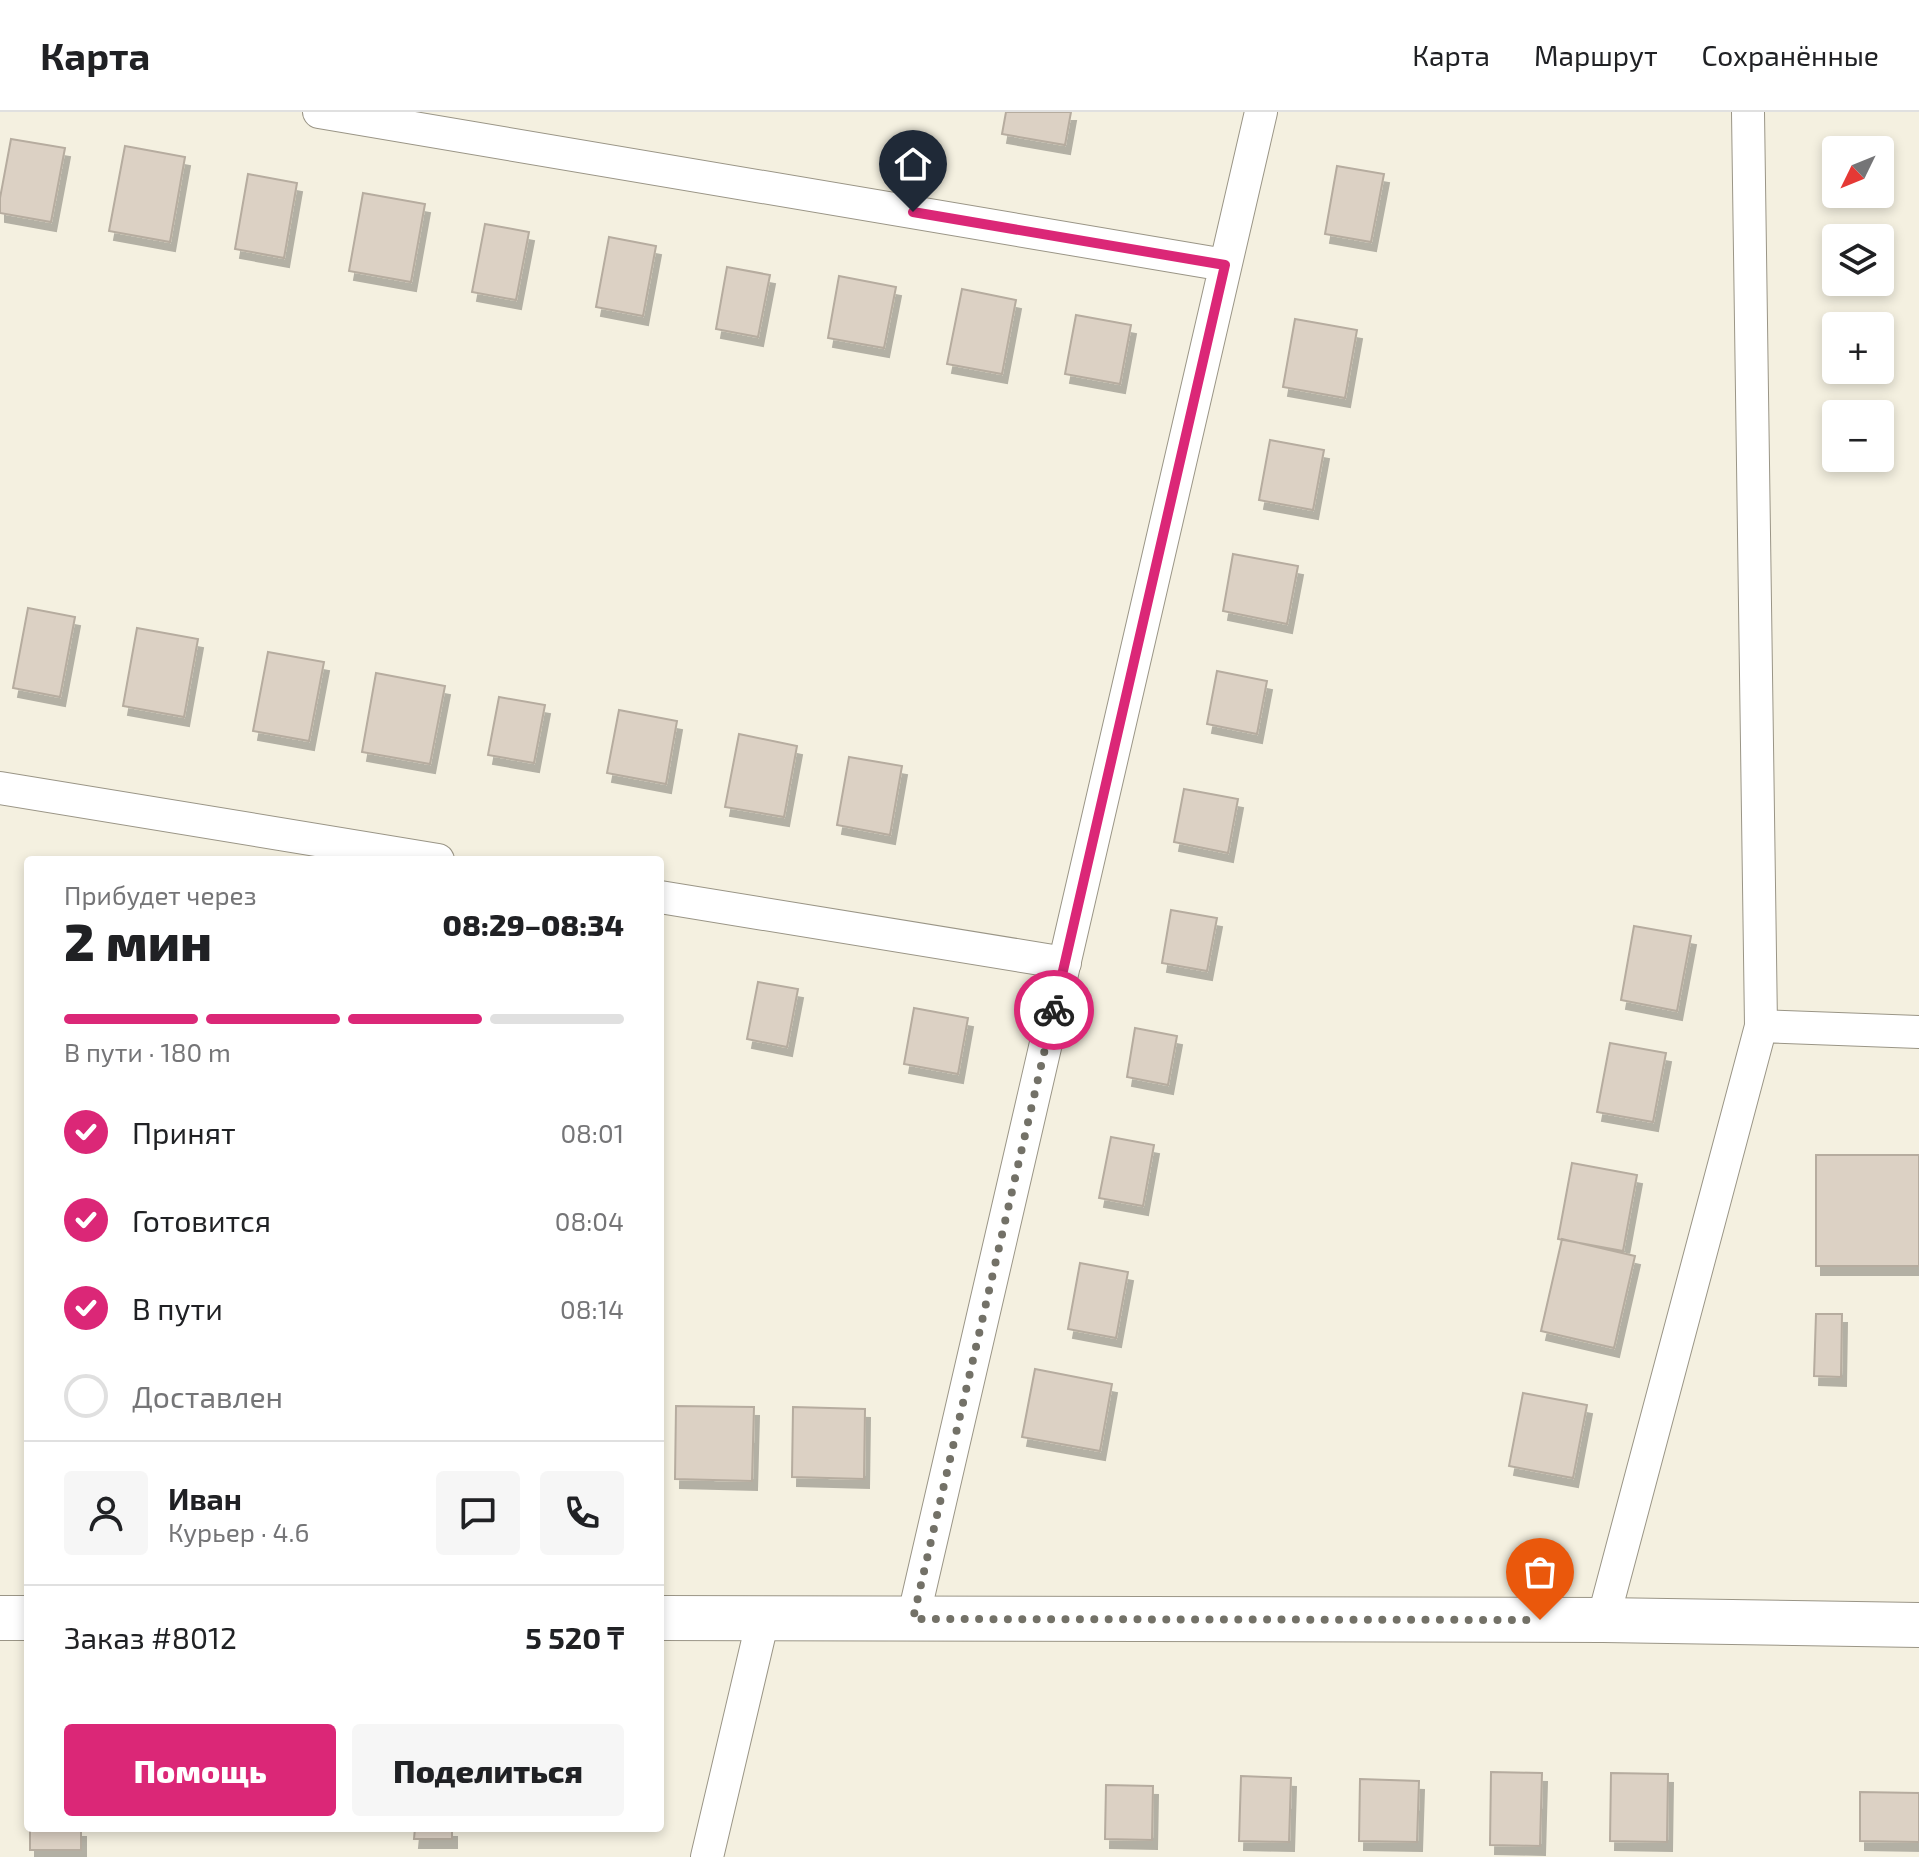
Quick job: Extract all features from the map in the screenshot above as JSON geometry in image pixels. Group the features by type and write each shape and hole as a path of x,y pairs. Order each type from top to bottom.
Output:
{"street":[{"path":"319,112 1225,265"},
{"path":"913,1619 1261,112"},
{"path":"1603,1620 1761,1026 1748,112"},
{"path":"0,788 414,856"},
{"path":"664,898 1065,963"},
{"path":"1761,1026 1919,1032"},
{"path":"0,1618 24,1618"},
{"path":"664,1618 1603,1620 1919,1625"},
{"path":"707,1857 763,1619"}],"building":[{"path":"1006,112 1071,112 1065,145 1002,134"},
{"path":"11,139 65,148 51,222 0,213"},
{"path":"125,146 185,157 170,242 109,231"},
{"path":"1337,166 1384,174 1371,242 1325,234"},
{"path":"248,174 297,183 284,258 235,249"},
{"path":"363,193 425,204 411,282 349,271"},
{"path":"485,224 529,232 516,300 472,292"},
{"path":"609,237 656,246 643,316 596,307"},
{"path":"727,267 770,275 758,337 716,329"},
{"path":"839,276 896,287 884,348 828,338"},
{"path":"962,289 1016,300 1002,374 947,364"},
{"path":"1076,315 1131,325 1120,384 1065,374"},
{"path":"1295,319 1357,330 1345,398 1283,387"},
{"path":"1270,440 1324,450 1313,510 1259,500"},
{"path":"1233,554 1298,566 1287,624 1223,611"},
{"path":"28,608 75,617 60,697 13,688"},
{"path":"137,628 198,639 184,717 123,706"},
{"path":"268,652 324,662 309,741 253,731"},
{"path":"1217,671 1267,681 1257,734 1207,724"},
{"path":"376,673 445,686 430,764 362,752"},
{"path":"499,697 545,705 534,763 488,755"},
{"path":"619,710 677,721 666,784 607,773"},
{"path":"739,734 797,746 784,817 725,807"},
{"path":"849,757 902,766 890,835 837,825"},
{"path":"1184,789 1238,799 1228,853 1174,842"},
{"path":"1171,910 1217,918 1207,971 1162,963"},
{"path":"1634,926 1691,936 1677,1011 1621,1000"},
{"path":"758,982 798,989 787,1047 747,1039"},
{"path":"914,1008 968,1018 958,1074 904,1064"},
{"path":"1135,1028 1177,1036 1168,1085 1127,1077"},
{"path":"1610,1043 1666,1053 1653,1122 1597,1112"},
{"path":"1111,1137 1154,1145 1143,1206 1099,1198"},
{"path":"1816,1155 1919,1155 1919,1266 1816,1266"},
{"path":"1572,1163 1637,1175 1623,1251 1558,1239"},
{"path":"1562,1239 1635,1256 1614,1348 1541,1331"},
{"path":"1080,1263 1128,1272 1116,1338 1068,1329"},
{"path":"1816,1314 1842,1314 1841,1377 1814,1376"},
{"path":"1035,1369 1112,1384 1100,1451 1022,1437"},
{"path":"1523,1393 1587,1405 1573,1478 1509,1466"},
{"path":"676,1406 754,1407 752,1481 675,1479"},
{"path":"793,1407 865,1409 864,1479 792,1477"},
{"path":"1491,1772 1542,1773 1540,1846 1490,1845"},
{"path":"1611,1773 1668,1774 1667,1842 1610,1841"},
{"path":"1241,1776 1291,1778 1289,1842 1239,1841"},
{"path":"1360,1779 1419,1781 1417,1842 1359,1841"},
{"path":"1106,1785 1153,1786 1152,1840 1105,1839"},
{"path":"1860,1792 1919,1793 1919,1842 1860,1841"},
{"path":"30,1832 81,1832 81,1850 30,1850"},
{"path":"415,1832 452,1832 452,1839 414,1839"}],"way so far":[{"path":"1054,1010 913,1619 1540,1620"}],"route":[{"path":"913,212 1225,265 1054,1010"}]}
